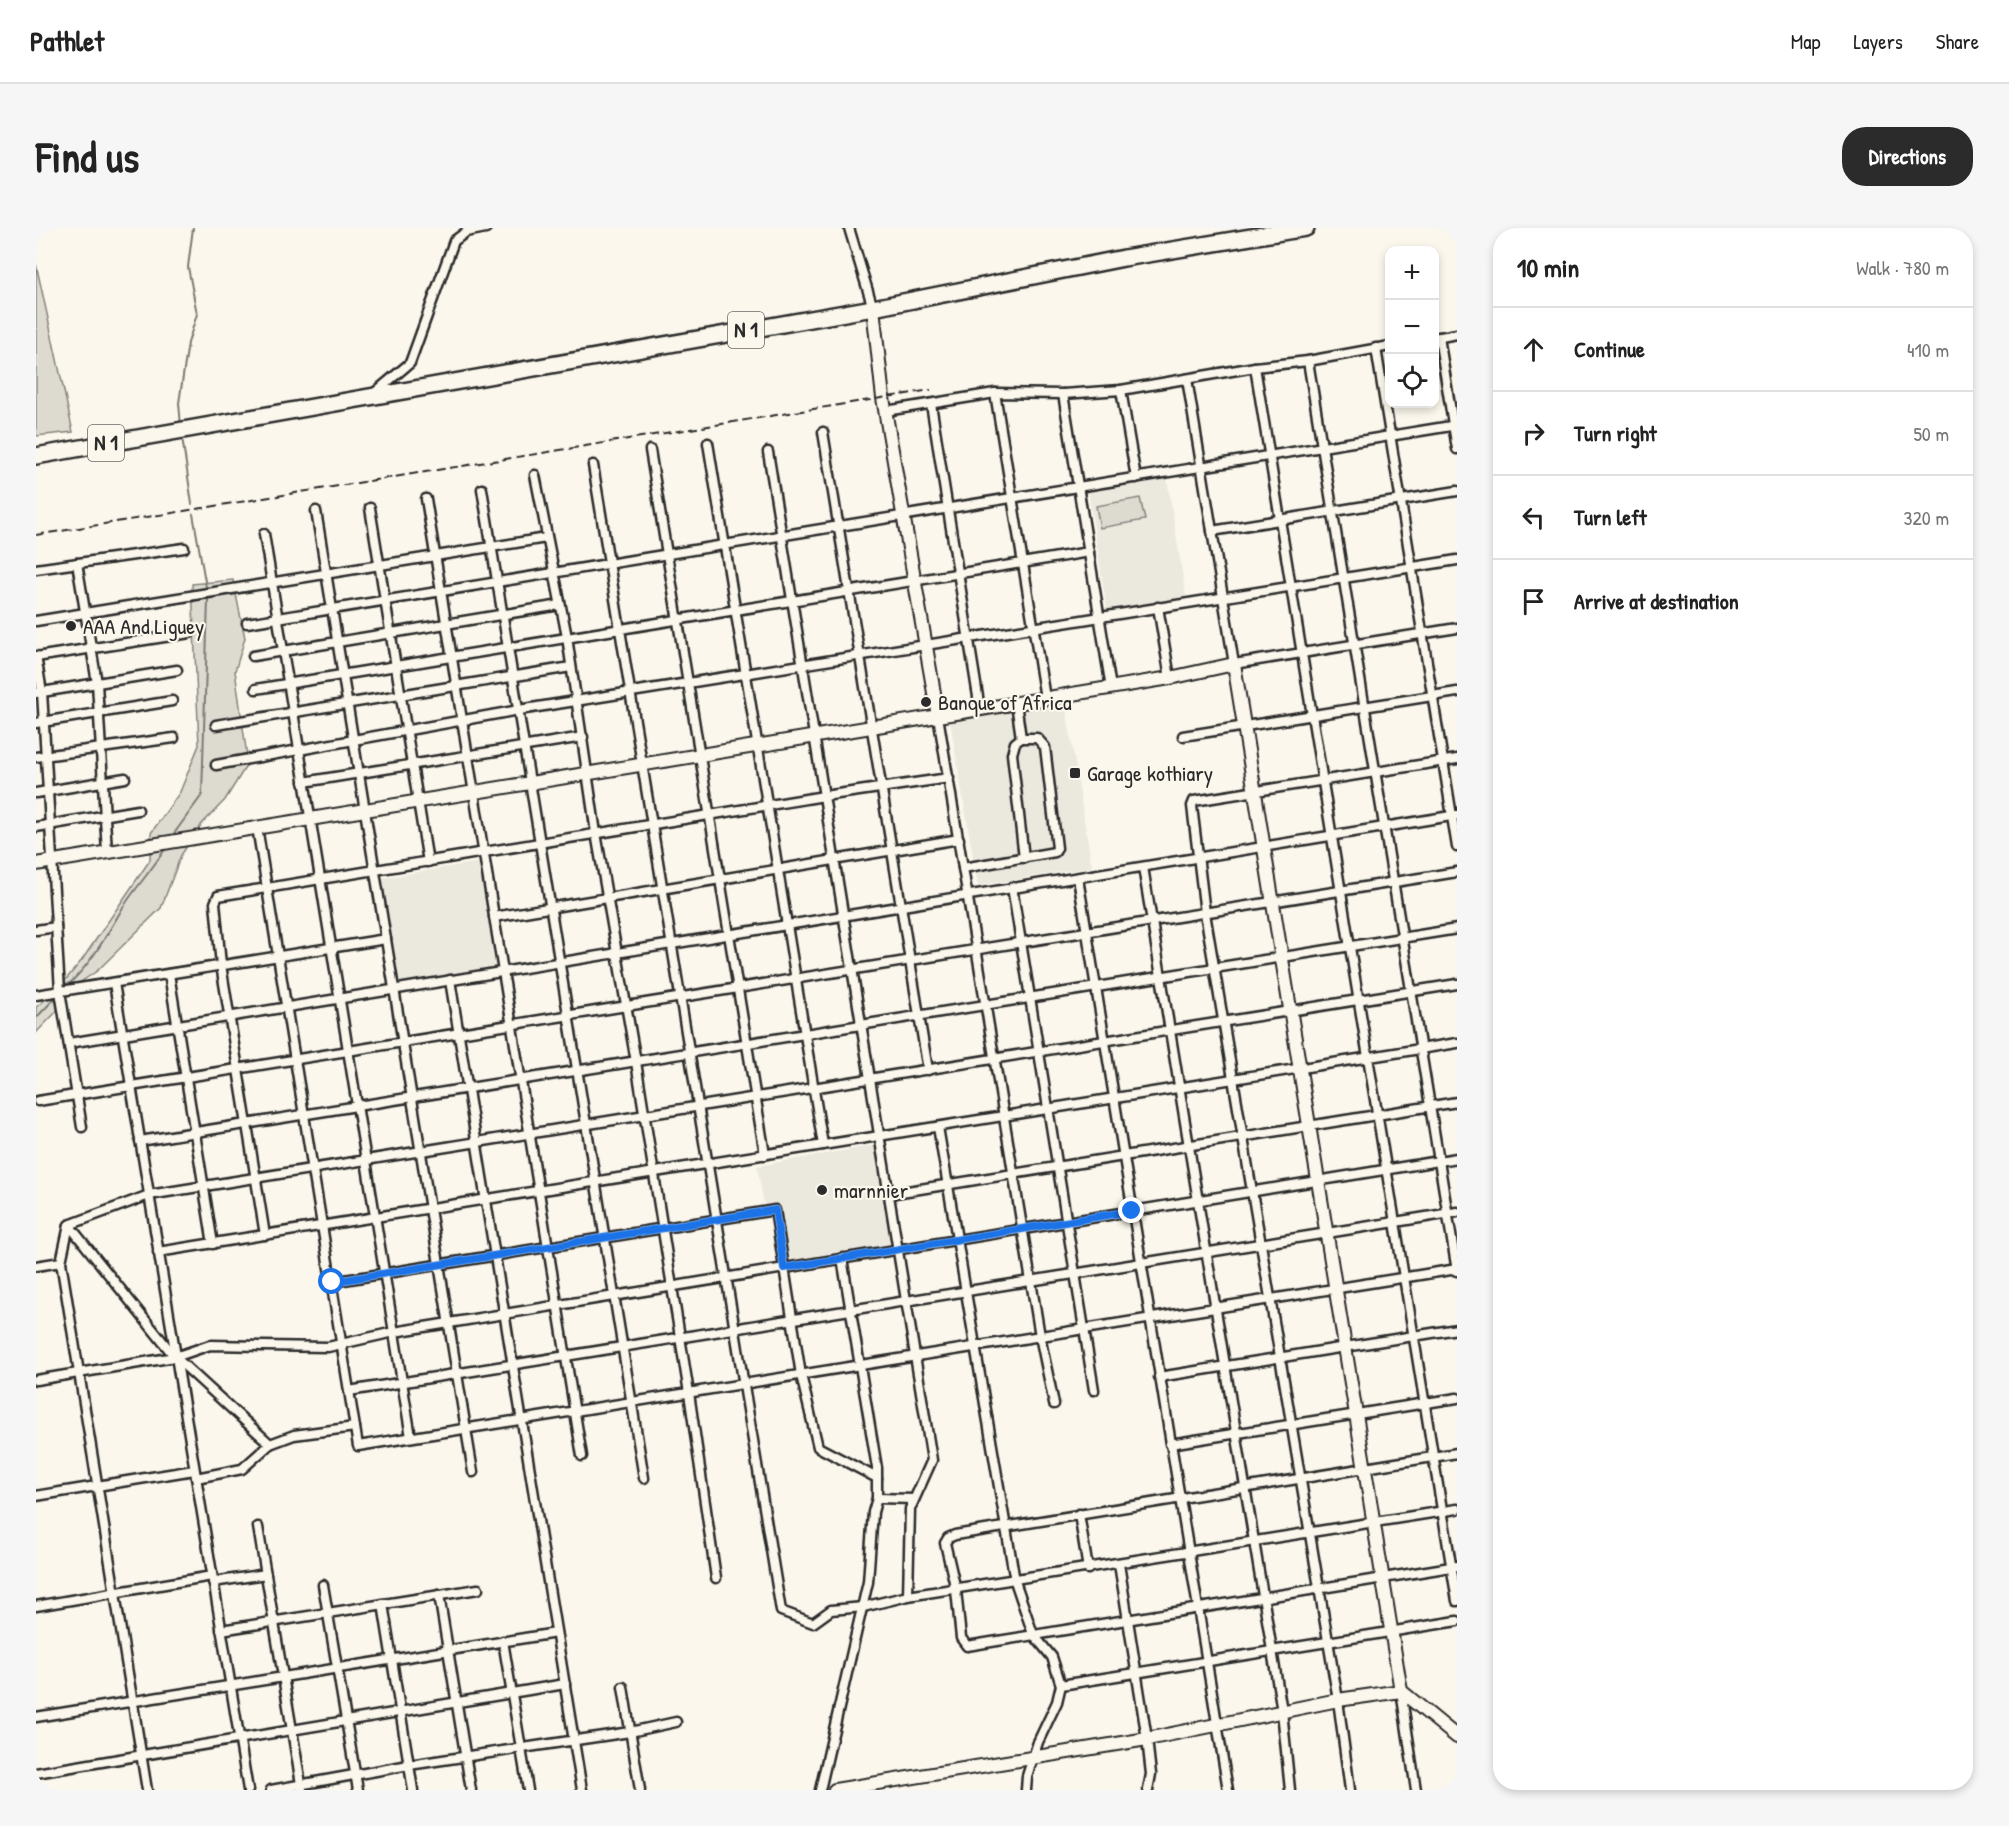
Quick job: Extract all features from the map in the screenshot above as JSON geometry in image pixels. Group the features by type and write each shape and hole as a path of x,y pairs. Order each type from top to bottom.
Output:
{"highway":[{"name":"N 1","path":"36,456 873,308 1124,258 1281,230 1306,228"}],"main road":[{"path":"873,308 886,411 938,716"},
{"path":"36,864 1111,688 1234,664 1401,1691 1457,1737"},
{"path":"835,1790 1147,1739 1338,1700 1401,1691"}],"street":[{"path":"372,395 410,363 454,241 466,232 486,228"},
{"path":"849,228 873,308"},
{"path":"1439,338 1457,334"},
{"path":"886,411 995,393 1063,394 1121,390 1385,347"},
{"path":"1376,348 1432,696 1454,816 1457,847"},
{"path":"1439,348 1455,426 1457,449"},
{"path":"257,827 358,1446 1457,1269 1452,1213 1439,1161 1308,361"},
{"path":"1255,367 1442,1512 1454,1566 1457,1601"},
{"path":"1187,379 1234,664 1457,628"},
{"path":"1121,390 1136,478"},
{"path":"995,393 1045,698"},
{"path":"1063,394 1111,688"},
{"path":"931,404 980,709"},
{"path":"247,623 554,571 1455,426"},
{"path":"824,432 928,1070"},
{"path":"708,443 823,1145"},
{"path":"650,450 765,1155"},
{"path":"768,452 932,1460 913,1498 909,1518 908,1596"},
{"path":"593,465 781,1611 813,1623 831,1610 908,1596 1015,1581 1457,1509"},
{"path":"535,475 567,638 589,773 596,833 618,953 689,1393 716,1578"},
{"path":"482,489 644,1478"},
{"path":"1212,531 1457,491"},
{"path":"426,499 582,1456"},
{"path":"370,508 428,862"},
{"path":"316,511 473,1473"},
{"path":"264,534 411,1437"},
{"path":"36,621 546,538"},
{"path":"36,569 184,548"},
{"path":"256,689 1089,552"},
{"path":"216,765 519,710 747,675 926,643 1457,560"},
{"path":"77,563 93,648 97,683 107,852"},
{"path":"253,656 560,604"},
{"path":"1158,607 1170,678"},
{"path":"82,1127 60,991 46,755 40,722 36,657 190,633"},
{"path":"216,724 571,667"},
{"path":"39,692 177,670"},
{"path":"1183,736 1457,692"},
{"path":"40,722 172,701"},
{"path":"1016,703 1021,738"},
{"path":"938,716 1040,1336 1054,1404"},
{"path":"304,782 583,737"},
{"path":"36,757 174,738"},
{"path":"963,868 1024,858 1055,852 1059,842 1045,747 1037,738 1021,738 1015,743 1012,754 1024,858"},
{"path":"1350,1790 1338,1700 1326,1643 1242,1137 1191,813 1194,801 1457,759"},
{"path":"36,793 125,778"},
{"path":"265,1235 221,965 216,910 218,896 824,796 949,778"},
{"path":"36,827 138,810"},
{"path":"69,1043 1454,816"},
{"path":"495,917 721,881 959,839"},
{"path":"1143,867 1282,1711 1290,1790"},
{"path":"38,1101 1457,872"},
{"path":"1078,878 1228,1790"},
{"path":"1012,887 1094,1390"},
{"path":"36,930 56,927"},
{"path":"140,1142 1457,929"},
{"path":"36,995 386,939"},
{"path":"169,974 213,1244"},
{"path":"450,980 582,1790"},
{"path":"114,983 248,1790"},
{"path":"69,1226 148,1195 1457,984"},
{"path":"158,1252 1457,1043"},
{"path":"889,1194 1457,1102"},
{"path":"938,1126 1004,1527 1015,1581 1032,1634 1052,1657 1061,1685 1057,1702 1027,1776 1026,1790"},
{"path":"36,1380 175,1357 210,1345 328,1347 394,1332 1457,1158"},
{"path":"332,1282 775,1210 801,1375 818,1447 878,1478"},
{"path":"350,1391 1452,1213"},
{"path":"69,1226 61,1262 147,1790"},
{"path":"69,1226 175,1357 270,1444"},
{"path":"820,1790 863,1606 878,1478 842,1258"},
{"path":"36,1266 61,1262"},
{"path":"1159,1377 1457,1329"},
{"path":"1170,1444 1457,1398"},
{"path":"36,1496 98,1486 242,1469 270,1444 294,1436 355,1427"},
{"path":"1454,1566 1032,1634 972,1646 963,1645 956,1590 945,1543 948,1538 1004,1527 1457,1454"},
{"path":"877,1498 913,1498"},
{"path":"1079,1514 1088,1569"},
{"path":"258,1527 302,1788"},
{"path":"1119,1564 1147,1739 1151,1774 1148,1790"},
{"path":"36,1606 213,1579 266,1574"},
{"path":"323,1585 358,1790"},
{"path":"221,1630 477,1588"},
{"path":"439,1595 471,1790"},
{"path":"383,1604 413,1790"},
{"path":"1061,1685 1457,1621"},
{"path":"36,1717 556,1633"},
{"path":"503,1641 528,1790"},
{"path":"36,1773 565,1684"},
{"path":"623,1687 640,1790"},
{"path":"1401,1691 1416,1790"},
{"path":"271,1790 302,1788 356,1774 630,1732 676,1722"}],"shaded area":[{"path":"36,264 73,432 36,436"},
{"path":"1167,478 1186,597 1107,610 1088,490"},
{"path":"1140,498 1145,520 1100,528 1096,506"},
{"path":"233,580 245,638 235,671 248,763 225,800 202,824 181,855 161,908 97,971 79,983 63,983 82,960 150,860 151,833 180,792 199,745 192,584"},
{"path":"1065,702 1092,867 978,886 950,721"},
{"path":"480,862 496,970 397,985 381,878"},
{"path":"54,993 58,1010 36,1033 36,1007"},
{"name":"marnnier","path":"875,1145 894,1248 787,1267 777,1214 766,1215 757,1166"}],"waterway":[{"path":"181,426 179,403 188,343 197,314 188,267 193,228"},
{"path":"182,437 192,504"},
{"path":"193,514 206,587"},
{"path":"173,835 202,795 208,599"},
{"path":"66,987 90,960 127,901 165,849"},
{"path":"36,1018 58,995"}],"railway":[{"path":"36,535 931,390"}],"place":[{"name":"AAA And Liguey","path":"71,626"},
{"name":"Banque of Africa","path":"926,702"},
{"name":"Garage kothiary","path":"1075,773"},
{"name":"marnnier","path":"822,1190"}],"route":[{"path":"332,1282 775,1210 784,1268 1132,1211"}]}
